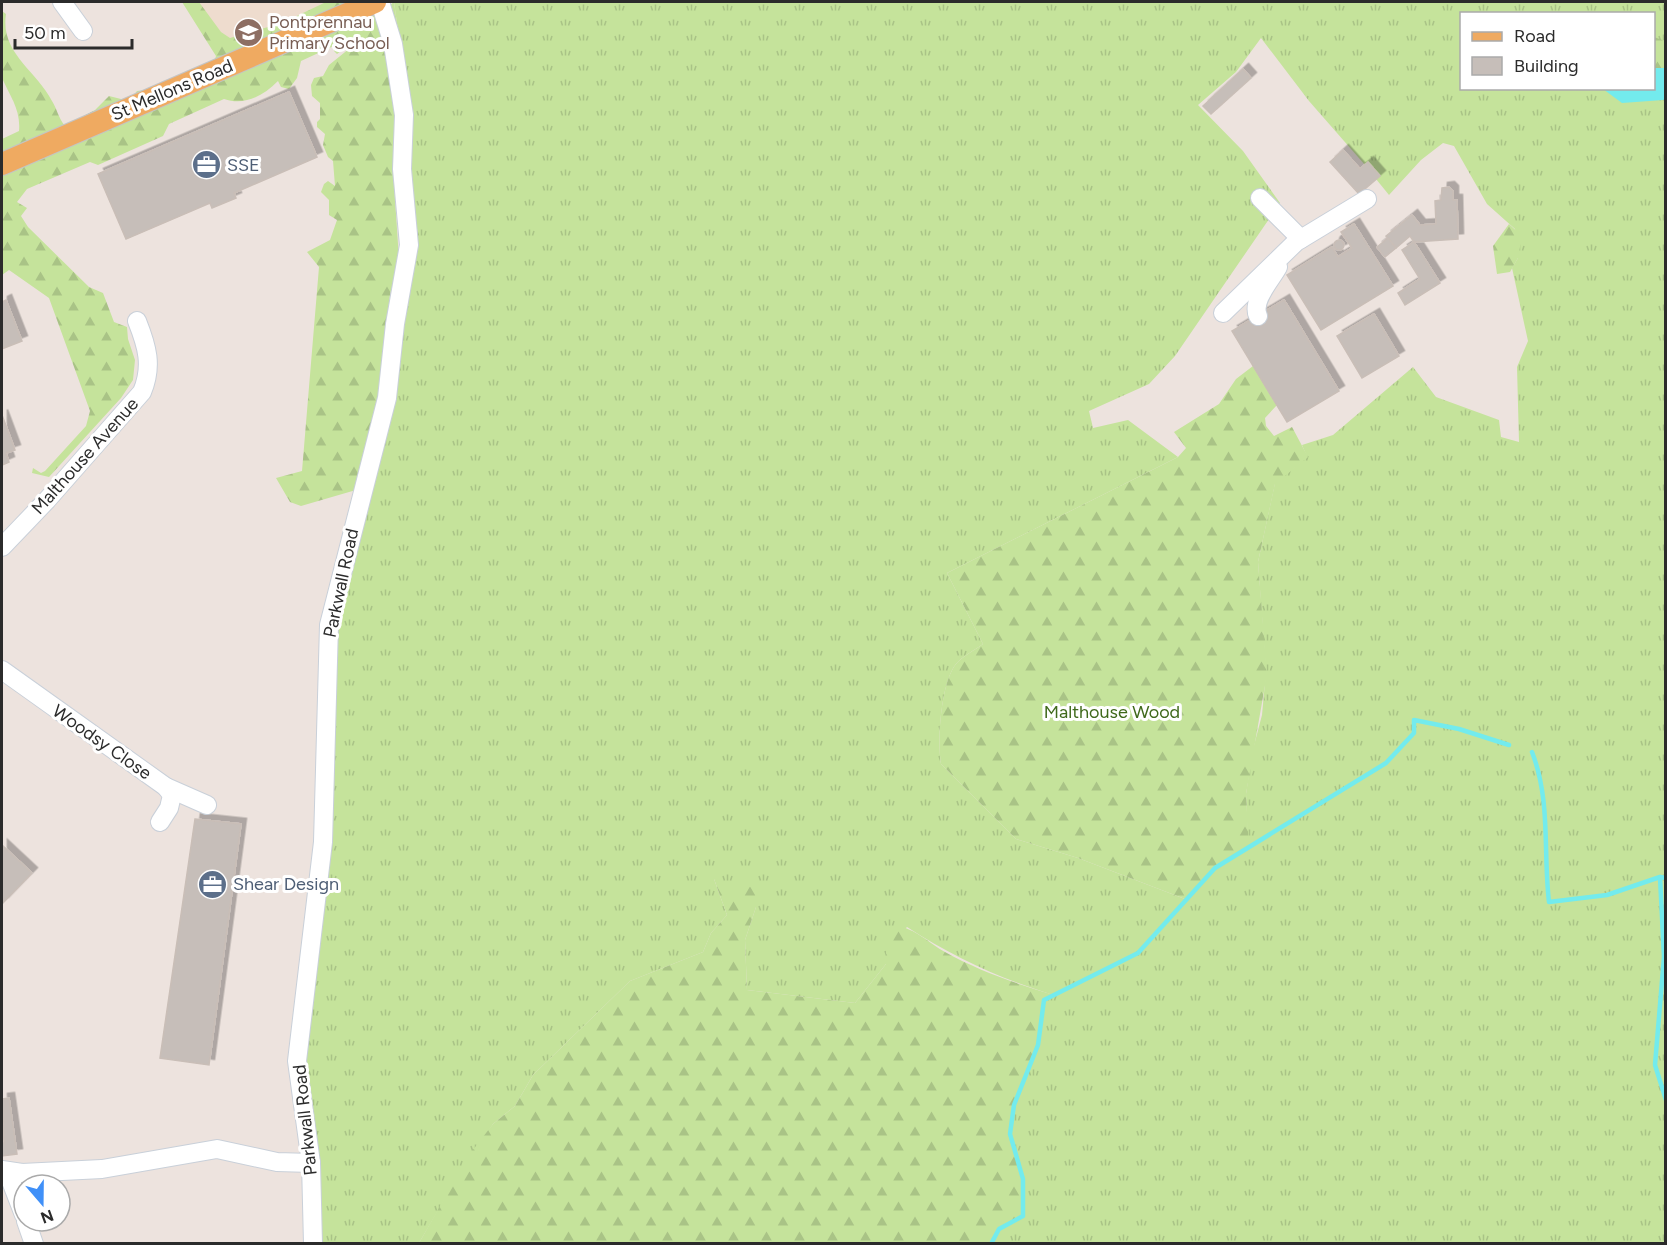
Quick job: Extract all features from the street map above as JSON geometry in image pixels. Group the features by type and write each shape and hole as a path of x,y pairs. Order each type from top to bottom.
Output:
{"main road":[{"name":"St Mellons Road","path":"2,164 375,2"}],"street":[{"path":"62,2 83,31"},
{"name":"Parkwall Road","path":"313,1244 311,1163 297,1061 323,842 329,625 387,398 394,324 409,245 402,169 404,115 393,44 380,2"},
{"path":"1260,198 1295,244"},
{"path":"1223,313 1295,244 1367,199"},
{"path":"1258,315 1256,310 1258,301 1295,244"},
{"name":"Malthouse Avenue","path":"2,547 55,492 142,392 147,379 149,356 137,321"},
{"name":"Woodsy Close","path":"2,670 166,787 207,805"},
{"path":"160,822 169,808 172,795 166,787"},
{"path":"10,1172 102,1169 217,1149 277,1162 311,1163"}],"shaded area":[{"name":"Pontprennau Primary School","path":"186,2 358,2 224,62"}],"green space":[{"path":"182,2 199,2 221,32 230,38 282,23 326,2 371,2 371,15 375,16 394,2 407,94 395,96 393,169 399,259 390,295 377,409 356,490 301,506 290,502 276,478 302,471 319,267 307,252 330,240 337,220 329,215 329,200 321,192 328,181 335,186 333,161 328,157 323,145 325,134 317,127 320,119 320,103 312,96 311,85 314,78 323,76 329,65 355,44 350,44 337,54 334,51 338,44 301,61 297,78 289,89 281,87 278,81 253,98 239,101 224,99 169,124 163,136 98,165 90,162 27,189 17,202 27,208 21,216 28,227 89,287 103,293 114,322 127,327 128,339 135,360 133,380 121,398 49,477 32,473 33,468 41,473 45,471 86,426 90,411 49,298 9,270 2,275 2,139 19,131 19,123 14,103 2,78 2,11 6,14 8,40 45,90 65,126 95,110 109,96 129,101 137,91 156,89 214,62 216,56"},
{"path":"394,2 1665,2 1665,1243 991,1243 1023,1179 1010,1134 1014,1105 1038,1045 1044,1000 1053,995 978,966 907,927 887,949 886,964 855,1003 747,990 745,940 756,907 714,879 727,915 711,933 703,952 630,981 533,1075 515,1106 493,1124 419,1243 319,1244 302,1065 334,778 335,635 395,387 418,235 408,169 407,94","holes":["1261,38 1309,101 1365,165 1368,162 1380,175 1376,179 1389,195 1421,160 1443,143 1454,146 1487,204 1515,229 1518,258 1512,268 1528,341 1517,367 1519,442 1501,437 1499,420 1436,397 1413,367 1333,435 1302,445 1307,457 1275,483 1258,562 1266,671 1262,715 1252,753 1246,794 1248,849 1215,868 1185,899 1078,858 1016,839 941,764 941,712 947,684 956,664 983,644 947,573 1178,457 1128,420 1093,428 1089,411 1149,384 1175,356 1280,203 1243,151 1198,105 1236,72"]},
{"path":"1655,37 1665,41 1665,68 1655,68"},
{"path":"1509,224 1522,236 1518,258 1510,272 1497,274 1493,246"},
{"name":"Malthouse Wood","path":"1253,366 1277,405 1265,418 1266,426 1274,436 1292,427 1308,457 1275,484 1258,562 1267,674 1246,794 1249,849 1215,868 1185,899 1078,858 1016,839 941,764 941,712 951,672 956,664 983,644 947,573 1178,457 1186,448 1174,432 1219,404 1236,379"},
{"path":"714,879 756,888 756,907 745,940 747,990 855,1003 886,964 886,949 896,926 916,933 945,952 971,965 1012,982 1054,995 1044,1000 1038,1045 1014,1105 1010,1133 1023,1179 1023,1216 999,1229 991,1244 419,1243 469,1155 493,1124 515,1106 533,1075 630,981 703,952 711,933 727,915"}],"water":[{"path":"1655,68 1665,68 1665,99 1622,103 1604,90 1655,90"}],"building":[{"path":"1243,69 1251,78 1211,114 1203,106"},
{"path":"289,92 317,157 234,193 236,198 212,208 210,203 126,239 98,174"},
{"path":"1343,150 1360,169 1368,162 1380,176 1359,194 1330,162"},
{"path":"1449,187 1453,191 1453,200 1457,200 1458,239 1414,242 1410,236 1396,248 1386,236 1412,215 1420,225 1436,224 1435,201 1441,200 1442,188"},
{"path":"1354,224 1393,286 1321,330 1287,275 1332,247 1338,257 1352,248 1341,232"},
{"path":"1388,238 1396,248 1385,257 1377,247"},
{"path":"1339,240 1343,241 1343,249 1339,250 1335,249 1334,245 1335,241"},
{"path":"1414,242 1440,283 1405,305 1398,293 1420,279 1402,250"},
{"path":"6,300 22,341 2,349 2,302"},
{"path":"1284,300 1339,391 1287,422 1232,331"},
{"path":"1374,314 1399,356 1362,378 1337,336"},
{"path":"2,415 15,450 6,453 9,462 2,465"},
{"path":"195,819 241,824 209,1065 160,1058"},
{"path":"2,845 32,873 3,903 2,902"},
{"path":"9,1098 17,1154 2,1156 2,1143 4,1143 2,1099"}],"waterway":[{"path":"991,1244 999,1229 1023,1216 1023,1179 1010,1134 1014,1105 1038,1045 1044,1000 1138,953 1215,868 1386,763 1414,733 1414,720 1459,729 1509,745"},
{"path":"1532,752 1542,789 1549,902 1607,895 1660,877 1666,878"},
{"path":"1660,877 1664,957 1655,1065 1666,1100"}],"place":[{"name":"Pontprennau Primary School","path":"248,32"},
{"name":"SSE","path":"206,165"},
{"name":"Shear Design","path":"212,884"}]}
